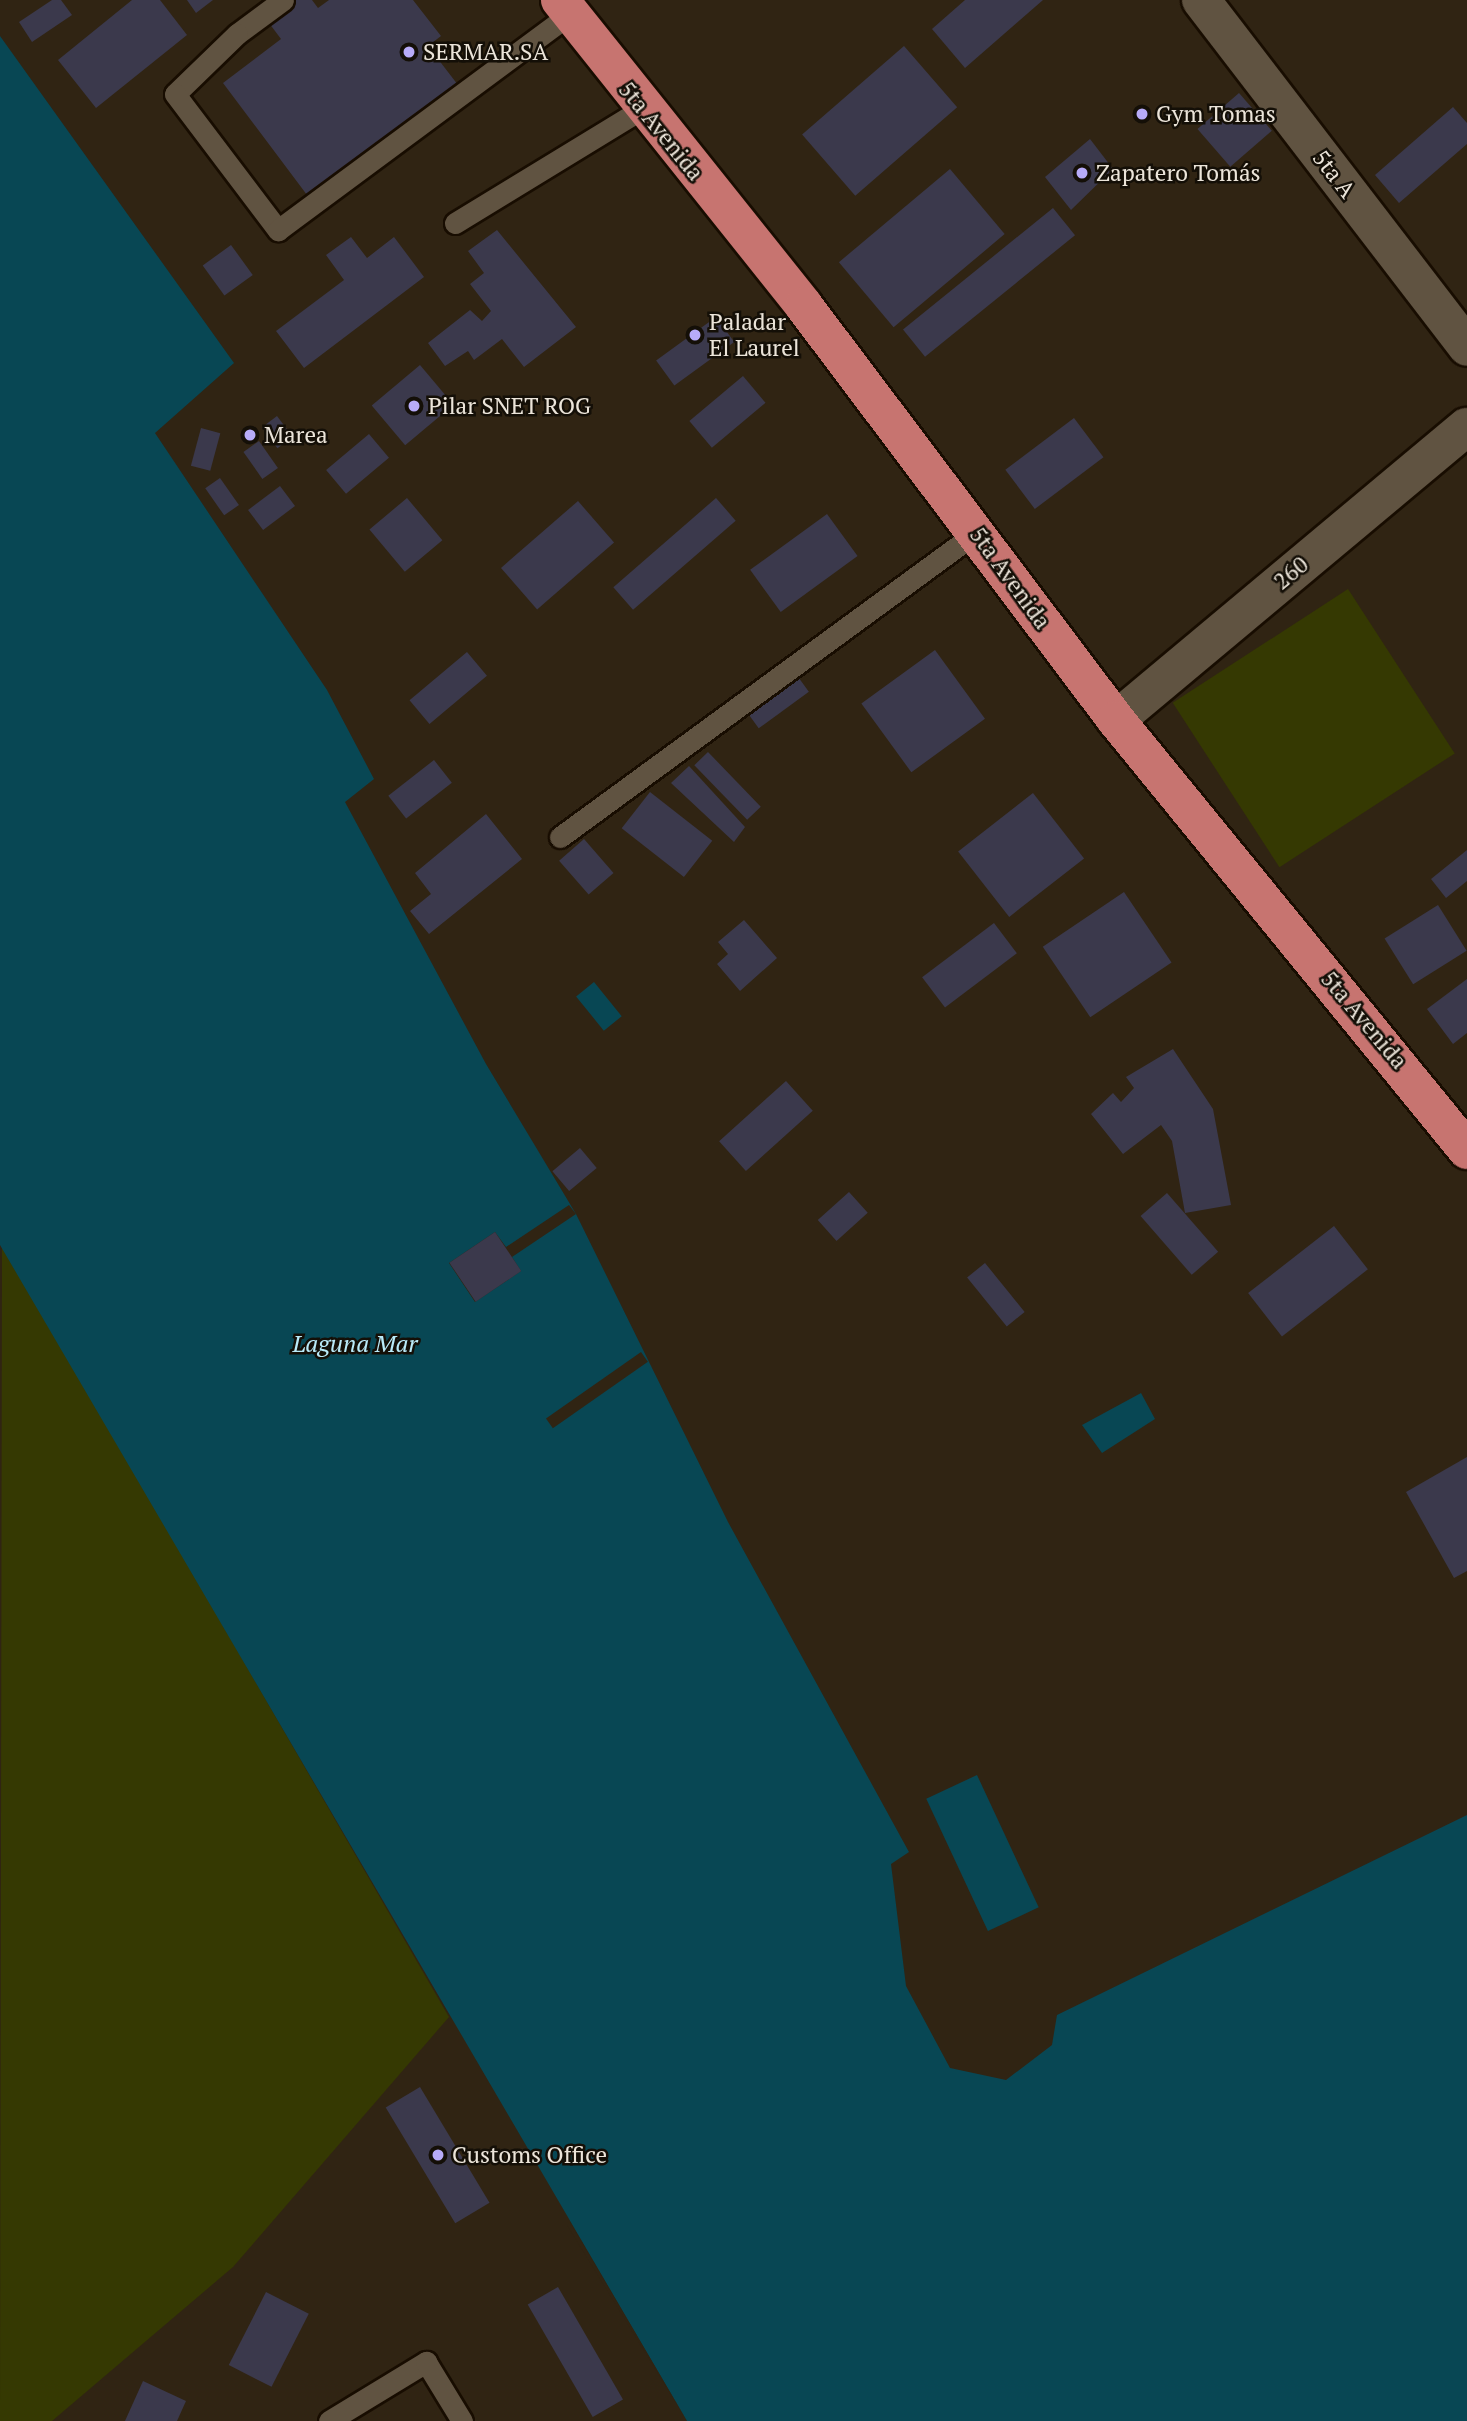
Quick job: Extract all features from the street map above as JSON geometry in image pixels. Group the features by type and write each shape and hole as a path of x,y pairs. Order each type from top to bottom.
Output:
{"highway":[{"name":"5ta Avenida","path":"565,8 642,109 804,306 977,532 1116,720 1467,1150"}],"street":[{"name":"5ta A","path":"1200,0 1467,347"},
{"name":"260","path":"1116,720 1467,426"}],"lane":[{"path":"283,0 237,34 175,94 278,230 565,8"},
{"path":"455,223 642,109"},
{"path":"560,837 977,532"},
{"path":"329,2421 426,2362 462,2421"}],"green space":[{"path":"1348,589 1455,753 1279,867 1173,703"},
{"path":"2,1243 449,2017 233,2267 52,2421 0,2421"}],"water":[{"name":"Laguna Mar","path":"0,36 234,363 155,433 327,690 374,779 345,802 486,1064 576,1214 728,1522 909,1852 891,1864 906,1986 950,2068 1006,2080 1052,2045 1057,2015 1467,1815 1467,2421 687,2421 0,1245"},
{"path":"594,982 622,1016 604,1031 576,996"},
{"path":"1141,1393 1155,1419 1102,1453 1082,1425"},
{"path":"977,1775 1039,1907 988,1931 926,1799"}],"pier":[{"path":"569,1205 576,1214 512,1257 521,1271 475,1302 449,1263 495,1232 506,1247"},
{"path":"641,1352 648,1362 553,1428 546,1419"},
{"path":"570,2222 687,2421 567,2225"}],"building":[{"path":"52,0 61,0 72,15 32,42 19,22"},
{"path":"132,0 160,0 187,35 96,108 58,60"},
{"path":"187,0 213,0 196,13"},
{"path":"290,0 312,0 318,8 329,0 413,0 441,36 428,46 458,85 310,199 223,83 281,39 266,19"},
{"path":"965,0 1043,0 965,68 932,29"},
{"path":"904,46 957,107 855,196 802,135"},
{"path":"1239,93 1272,131 1230,167 1197,129"},
{"path":"1453,107 1467,123 1467,144 1399,203 1375,175"},
{"path":"1090,139 1113,169 1071,210 1045,177"},
{"path":"950,169 1005,234 894,327 839,262"},
{"path":"1053,208 1075,235 925,357 903,329"},
{"path":"497,230 576,327 524,367 502,339 474,360 468,351 445,366 428,343 470,310 482,321 491,311 470,284 484,273 468,251"},
{"path":"351,237 367,258 394,237 424,277 304,368 276,331 344,280 326,255"},
{"path":"231,245 253,275 224,296 203,266"},
{"path":"716,317 734,342 674,386 656,360"},
{"path":"420,365 453,405 405,445 372,405"},
{"path":"743,376 765,403 712,448 689,421"},
{"path":"277,416 293,437 277,448 262,427"},
{"path":"1074,418 1103,457 1035,509 1005,470"},
{"path":"201,428 220,433 210,471 191,466"},
{"path":"369,434 389,458 346,494 326,470"},
{"path":"259,441 278,468 262,479 243,452"},
{"path":"220,478 239,505 224,515 205,488"},
{"path":"280,486 295,506 263,530 248,510"},
{"path":"407,498 442,540 405,572 369,529"},
{"path":"716,498 736,521 633,610 613,587"},
{"path":"578,501 614,543 537,609 501,568"},
{"path":"827,514 858,556 781,612 750,570"},
{"path":"935,650 985,719 911,772 861,703"},
{"path":"467,652 487,676 429,724 410,700"},
{"path":"793,670 809,692 759,728 743,706"},
{"path":"708,752 761,807 747,820 694,765"},
{"path":"434,760 452,783 406,819 388,796"},
{"path":"689,766 745,827 734,842 671,783"},
{"path":"650,792 712,841 684,877 622,828"},
{"path":"1033,793 1084,858 1009,917 958,851"},
{"path":"486,814 522,859 429,934 410,911 431,894 415,873"},
{"path":"584,839 614,873 589,895 559,861"},
{"path":"1467,850 1467,881 1446,898 1431,879"},
{"path":"1124,892 1172,962 1090,1017 1043,947"},
{"path":"1438,905 1467,951 1413,984 1385,938"},
{"path":"744,920 777,958 740,991 717,964 728,954 718,942"},
{"path":"994,923 1017,953 945,1008 922,977"},
{"path":"1467,979 1467,1033 1453,1044 1427,1009"},
{"path":"1173,1049 1213,1109 1231,1205 1185,1213 1172,1141 1161,1125 1123,1154 1091,1114 1113,1093 1121,1102 1134,1088 1126,1077"},
{"path":"786,1081 813,1111 746,1171 719,1141"},
{"path":"580,1148 597,1168 569,1191 552,1171"},
{"path":"849,1192 868,1213 837,1241 818,1220"},
{"path":"1167,1193 1218,1252 1192,1275 1141,1216"},
{"path":"1334,1226 1368,1269 1282,1336 1248,1293"},
{"path":"495,1232 521,1271 476,1302 449,1263"},
{"path":"985,1263 1025,1312 1007,1326 967,1277"},
{"path":"1467,1457 1467,1571 1454,1578 1406,1492"},
{"name":"Customs Office","path":"420,2087 490,2203 455,2223 386,2108"},
{"path":"558,2287 623,2400 593,2417 528,2304"},
{"path":"266,2292 309,2314 272,2387 229,2365"},
{"path":"143,2381 186,2401 177,2421 125,2421"}],"place":[{"name":"SERMAR.SA","path":"409,52"},
{"name":"Gym Tomas","path":"1142,114"},
{"name":"Zapatero Tomás","path":"1082,173"},
{"name":"Paladar El Laurel","path":"695,335"},
{"name":"Pilar SNET ROG","path":"414,406"},
{"name":"Marea","path":"250,435"},
{"name":"Customs Office","path":"438,2155"}]}
